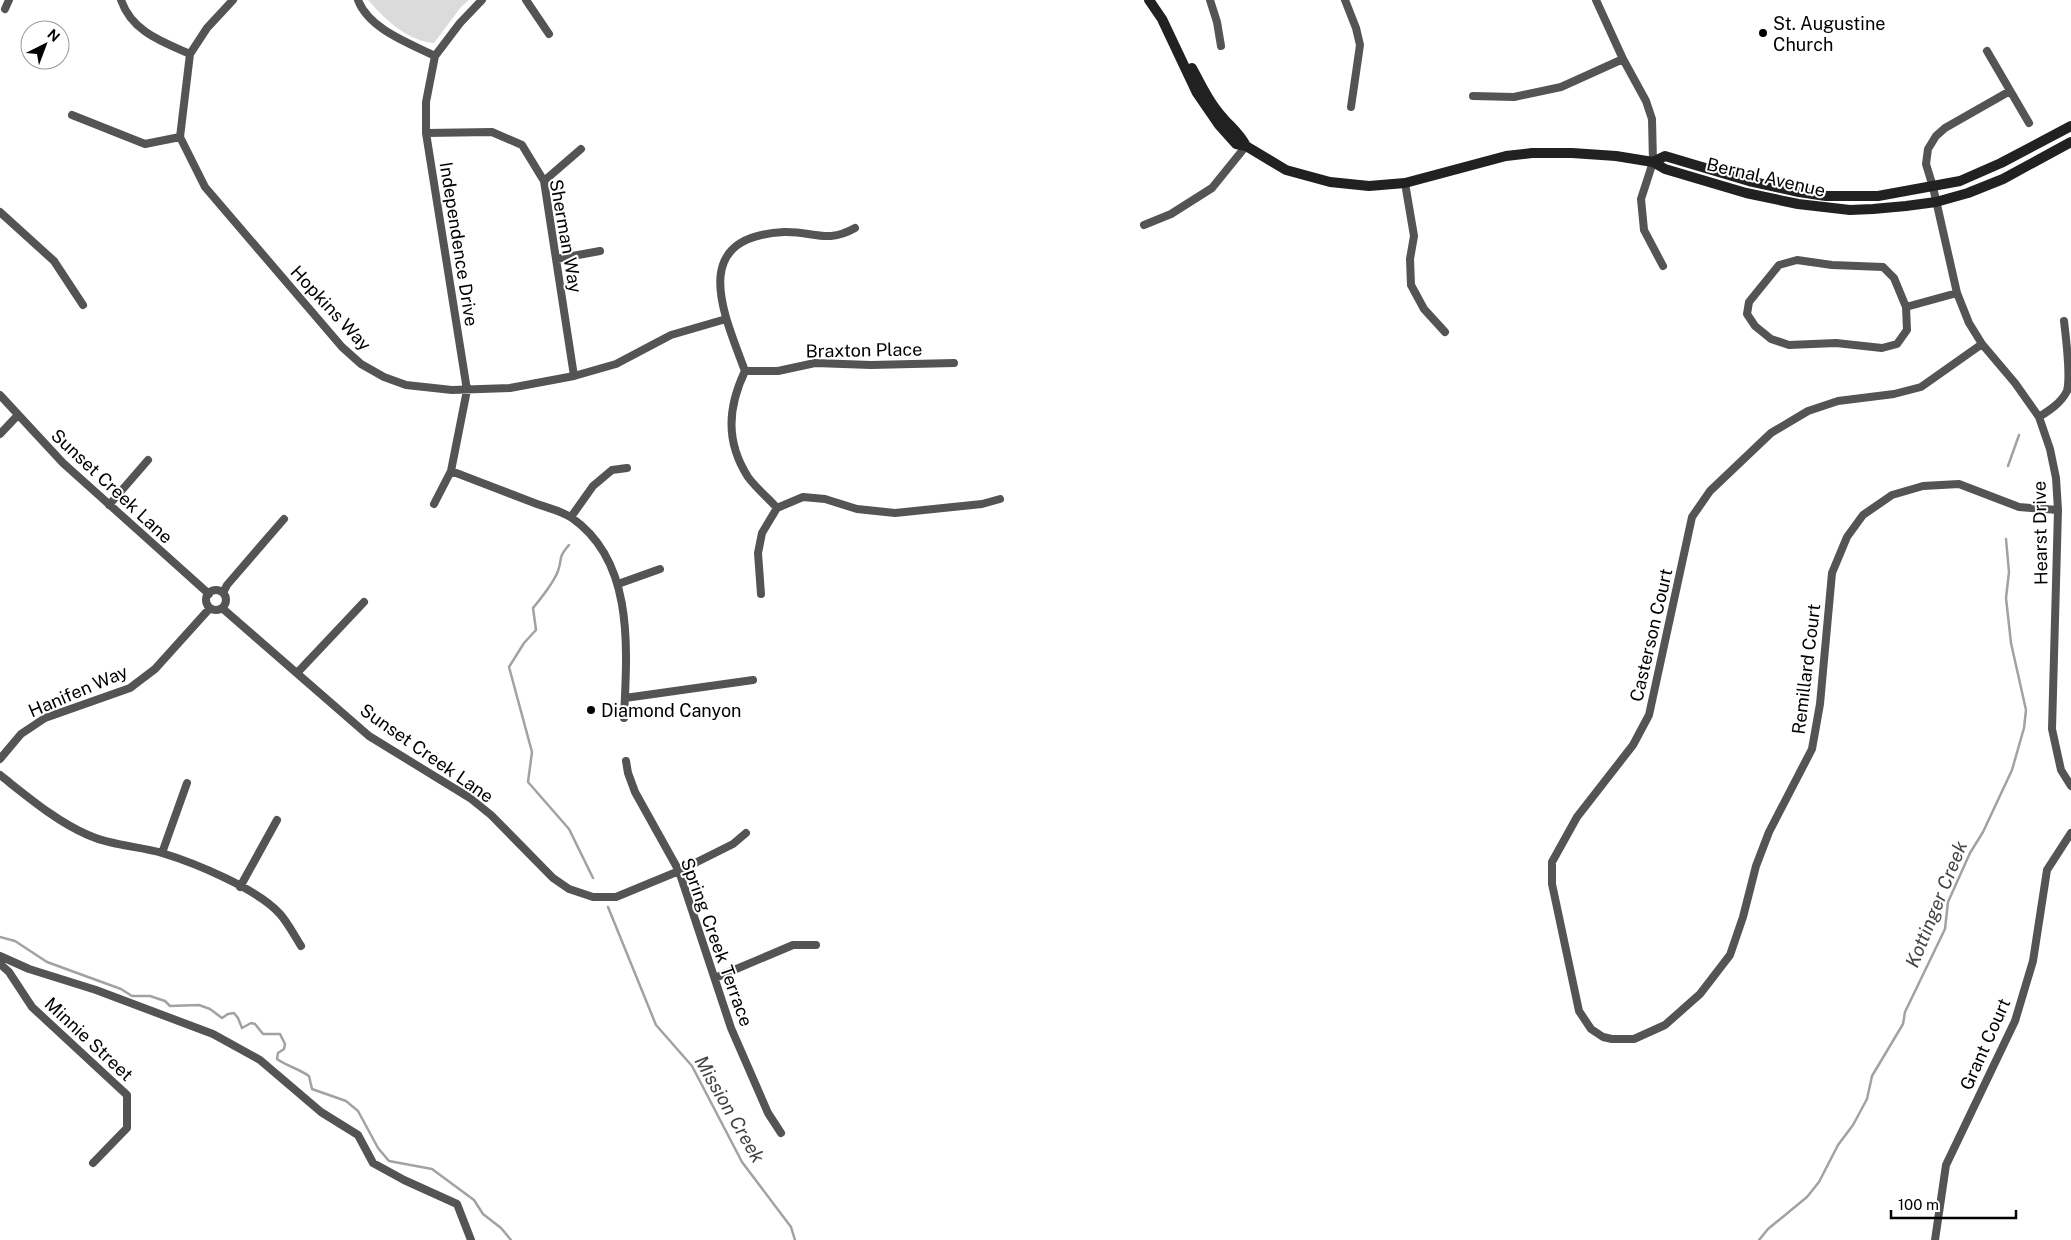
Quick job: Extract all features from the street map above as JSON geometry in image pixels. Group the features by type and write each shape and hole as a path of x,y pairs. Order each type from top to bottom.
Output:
{"main road":[{"name":"Bernal Avenue","path":"1149,0 1162,20 1196,93 1236,144 1246,146 1286,170 1330,182 1370,186 1405,182 1485,160 1532,153 1585,154 1653,162 1665,169 1746,193 1813,206 1858,209 1936,202 1968,193 2003,179 2071,142"},
{"name":"Bernal Avenue","path":"1157,0 1209,100 1223,118 1239,133 1246,146"},
{"name":"Bernal Avenue","path":"1653,162 1665,156 1750,181 1815,195 1878,196 1933,187 1976,175 2071,126"}],"street":[{"path":"5,9 10,0"},
{"path":"121,0 133,21 146,34 190,54"},
{"path":"72,116 146,144 180,137 190,54 207,28 233,0"},
{"path":"358,0 362,10 384,29 435,56"},
{"name":"Independence Drive","path":"434,504 452,471 467,390 426,134 426,102 435,56 460,23 482,0"},
{"path":"526,0 548,34"},
{"path":"1210,0 1217,22 1221,46"},
{"path":"1345,0 1356,28 1360,45 1351,107"},
{"path":"1596,0 1623,59 1646,101 1652,119 1653,162 1641,199 1644,230 1663,266"},
{"path":"1987,51 2029,123"},
{"path":"1473,96 1514,97 1561,87 1623,59"},
{"name":"Hearst Drive","path":"2010,91 1946,128 1936,136 1926,156 1926,164 1957,293 1969,323 1982,344 2015,383 2039,417 2050,450 2056,478 2058,510 2052,729 2062,770 2071,786"},
{"name":"Sherman Way","path":"426,134 492,132 522,145 544,181 574,376"},
{"name":"Hopkins Way","path":"180,137 205,187 342,347 361,364 384,377 406,385 467,390 510,388 574,376 616,364 671,335 726,320"},
{"path":"1144,225 1171,214 1212,188 1246,146"},
{"path":"544,181 581,149"},
{"path":"1405,182 1414,236 1410,259 1411,285 1424,309 1445,332"},
{"path":"0,212 54,262 83,305"},
{"path":"777,508 749,477 738,458 731,434 736,390 745,371 726,320 719,291 722,262 735,248 754,237 784,232 829,237 842,235 855,228"},
{"path":"556,259 600,251"},
{"path":"1797,260 1832,265 1883,268 1894,278 1906,307 1907,330 1897,344 1882,348 1836,343 1789,345 1771,339 1755,326 1747,314 1749,302 1779,265 1797,260"},
{"path":"1906,307 1957,293"},
{"path":"2039,417 2057,405 2068,390 2070,370 2064,321"},
{"name":"Casterson Court","path":"1634,1039 1612,1040 1603,1037 1591,1028 1579,1011 1552,884 1552,862 1577,817 1634,745 1648,716 1692,517 1710,491 1771,433 1808,411 1838,401 1894,394 1921,387 1982,344"},
{"name":"Braxton Place","path":"745,371 778,371 815,363 871,365 954,363"},
{"name":"Sunset Creek Lane","path":"0,395 63,463 209,594"},
{"path":"0,434 18,415"},
{"path":"109,505 148,460"},
{"path":"571,517 593,486 612,470 627,468"},
{"path":"452,471 571,517 590,533 607,557 618,584 626,642 624,718"},
{"name":"Remillard Court","path":"1634,1039 1665,1026 1700,994 1730,955 1743,917 1756,866 1769,832 1812,749 1820,704 1832,573 1847,537 1864,515 1892,495 1923,486 1959,484 2019,507 2058,510"},
{"path":"761,594 758,553 762,533 777,508 802,497 824,499 857,509 895,513 982,504 1000,498"},
{"path":"223,593 227,585 284,519"},
{"path":"618,584 660,569"},
{"path":"215,590 223,593 226,600 222,608 216,610 210,608 207,603 209,594 215,590"},
{"path":"297,673 364,602"},
{"name":"Hanifen Way","path":"0,758 20,734 38,721 60,711 130,688 155,669 210,608"},
{"name":"Sunset Creek Lane","path":"222,608 369,736 470,798 491,815 553,878 569,890 594,897 616,897 679,871 732,844 746,833"},
{"path":"625,698 753,680"},
{"name":"Spring Creek Terrace","path":"626,761 635,792 679,871 731,1028 768,1113 781,1133"},
{"path":"0,766 0,774 51,814 87,835 106,842 162,853 258,896 281,914 301,946"},
{"path":"162,853 187,783"},
{"path":"240,887 277,820"},
{"name":"Grant Court","path":"1935,1240 1946,1165 2015,1021 2033,961 2047,870 2071,833"},
{"path":"715,978 793,945 816,946"},
{"path":"0,956 29,969 96,990 214,1034 260,1060 321,1112 358,1135 374,1163 404,1180 457,1204 471,1240"},
{"name":"Minnie Street","path":"0,964 9,972 32,1007 127,1095 127,1128 93,1163"}],"shaded area":[{"path":"368,0 469,0 461,7 434,43 406,34 389,21"}],"waterway":[{"name":"Kottinger Creek","path":"2008,466 2019,435"},
{"name":"Kottinger Creek","path":"1759,1240 1768,1229 1807,1197 1819,1182 1838,1145 1853,1125 1867,1099 1872,1076 1903,1024 1905,1012 1945,929 1948,902 1970,853 1983,832 2012,770 2024,728 2026,710 2011,643 2006,598 2009,572 2006,539"},
{"name":"Mission Creek","path":"569,545 562,556 553,581 533,608 536,630 524,643 509,667 532,752 528,782 569,829 593,878"},
{"name":"Mission Creek","path":"608,907 656,1025 692,1066 742,1162 791,1227 795,1240"},
{"path":"0,937 15,941 47,962 121,989 132,996 150,996 165,1001 170,1006 199,1005 210,1009 222,1018 234,1013 242,1028 251,1023 255,1024 263,1034 280,1034 285,1044 284,1049 278,1053 277,1059 309,1076 312,1089 346,1101 358,1111 378,1148 389,1161 432,1169 474,1200 483,1214 501,1228 511,1240"}],"place":[{"name":"St. Augustine Church","path":"1763,33"},
{"name":"Diamond Canyon","path":"591,710"}]}
